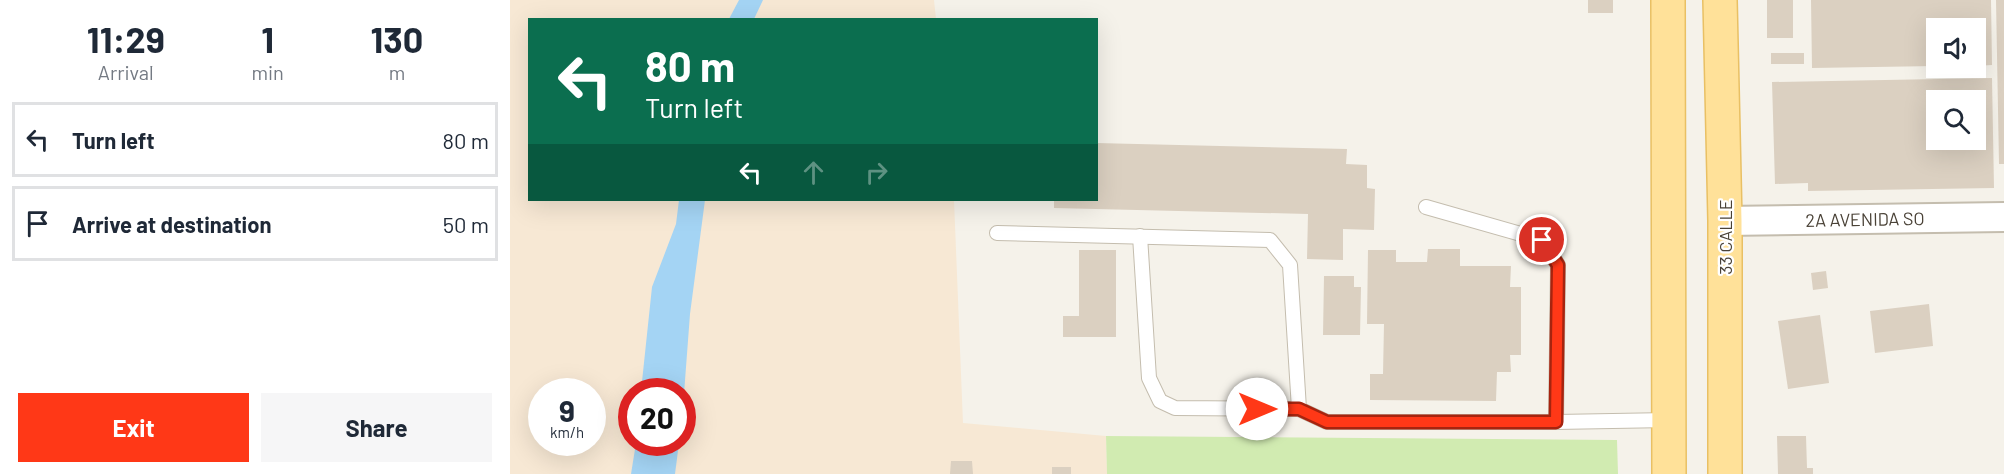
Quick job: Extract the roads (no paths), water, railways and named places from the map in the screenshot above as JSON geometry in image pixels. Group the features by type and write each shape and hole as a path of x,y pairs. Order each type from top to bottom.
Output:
{"main road":[{"path":"1668,0 1670,474"},
{"name":"33 CALLE","path":"1720,0 1725,221 1725,474"}],"street":[{"name":"2A AVENIDA SO","path":"1725,221 2004,217"}],"lane":[{"path":"1426,207 1542,240 1558,265 1556,422"},
{"path":"997,233 1270,240 1290,265 1299,409"},
{"path":"1140,236 1149,378 1160,401 1175,408 1299,409 1327,422 1669,420"}],"water":[{"path":"739,0 763,0 754,18 730,18"},
{"path":"679,201 705,201 690,314 685,378 642,378 652,287 676,224"},
{"path":"634,456 677,456 675,474 631,474"}]}
